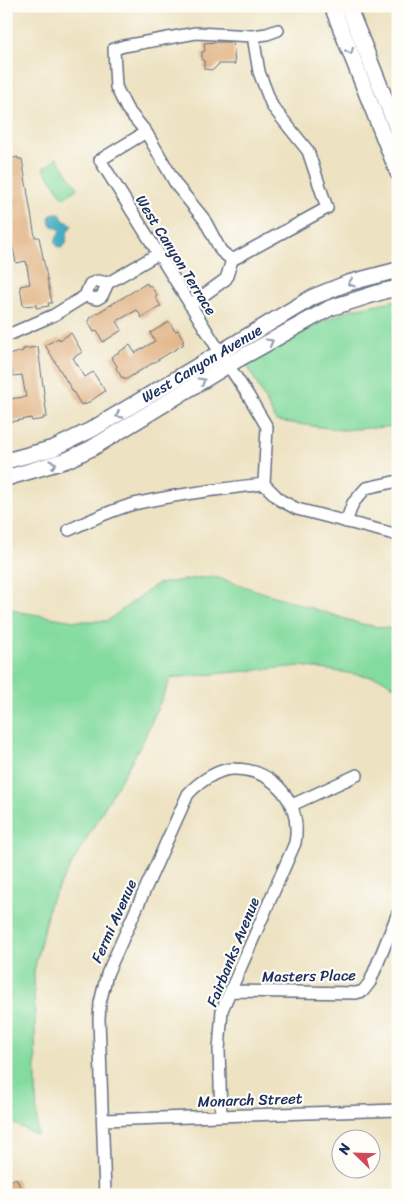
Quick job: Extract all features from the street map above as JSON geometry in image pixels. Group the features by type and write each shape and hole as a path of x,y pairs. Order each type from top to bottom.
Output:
{"street":[{"path":"332,6 398,173"},
{"path":"348,6 398,131"},
{"path":"232,260 221,251 204,219 177,186 146,132 127,110 116,87 114,49 196,33 253,36 278,30"},
{"path":"190,305 226,280 232,260 327,208 308,151 272,106 259,72 253,36"},
{"name":"West Canyon Terrace","path":"146,132 100,160 267,427 264,484"},
{"path":"6,336 54,315 85,296 92,282 108,283 158,254"},
{"name":"West Canyon Avenue","path":"6,460 54,448 91,430 313,297 348,283 398,270"},
{"name":"West Canyon Avenue","path":"6,478 67,460 92,448 228,365 330,308 398,288"},
{"path":"346,522 353,503 366,488 398,481"},
{"path":"69,530 99,516 134,504 208,490 264,484 280,500 297,509 398,535"},
{"name":"Fermi Avenue","path":"105,1195 100,1003 107,974 188,794 196,785 210,776 233,768 255,772 274,781 282,789 292,805"},
{"path":"292,805 357,775"},
{"name":"Fairbanks Avenue","path":"221,1116 219,1050 222,1010 295,842 297,831 292,805"},
{"name":"Masters Place","path":"231,991 356,993 363,991 370,982 398,913"},
{"name":"Monarch Street","path":"102,1120 398,1110"}],"green space":[{"path":"57,158 78,188 64,198 43,168"},
{"path":"398,300 398,426 342,430 276,421 246,363 313,326 352,309"},
{"path":"212,576 361,624 398,630 398,688 380,678 301,666 171,678 142,743 50,902 34,971 37,1135 6,1120 6,607 20,612 74,621 107,621 157,584"}],"water":[{"path":"55,213 60,214 64,221 72,225 67,233 66,244 62,248 58,247 55,242 60,231 51,225 49,221 50,216"}],"building":[{"path":"233,42 235,64 219,64 213,70 204,69 202,52 205,51 204,43"},
{"path":"18,157 18,159 22,159 35,237 39,237 52,303 48,303 49,306 36,308 36,305 23,306 20,286 30,284 26,261 16,263 9,228 6,228 6,207 13,206 8,183 6,184 6,160"},
{"path":"147,283 157,295 155,297 161,306 142,318 137,310 117,321 122,330 103,342 97,331 94,332 88,322 89,318"},
{"path":"169,322 175,331 178,330 184,344 125,380 124,377 122,378 111,357 130,345 135,353 155,341 150,333"},
{"path":"71,333 82,352 73,358 85,377 93,372 105,391 85,405 84,403 81,405 45,345 59,338 60,340"},
{"path":"38,347 47,417 32,421 31,418 6,423 6,399 26,397 22,375 13,376 8,355 23,351 23,349"},
{"path":"16,1178 24,1195 6,1195 6,1183"}]}
